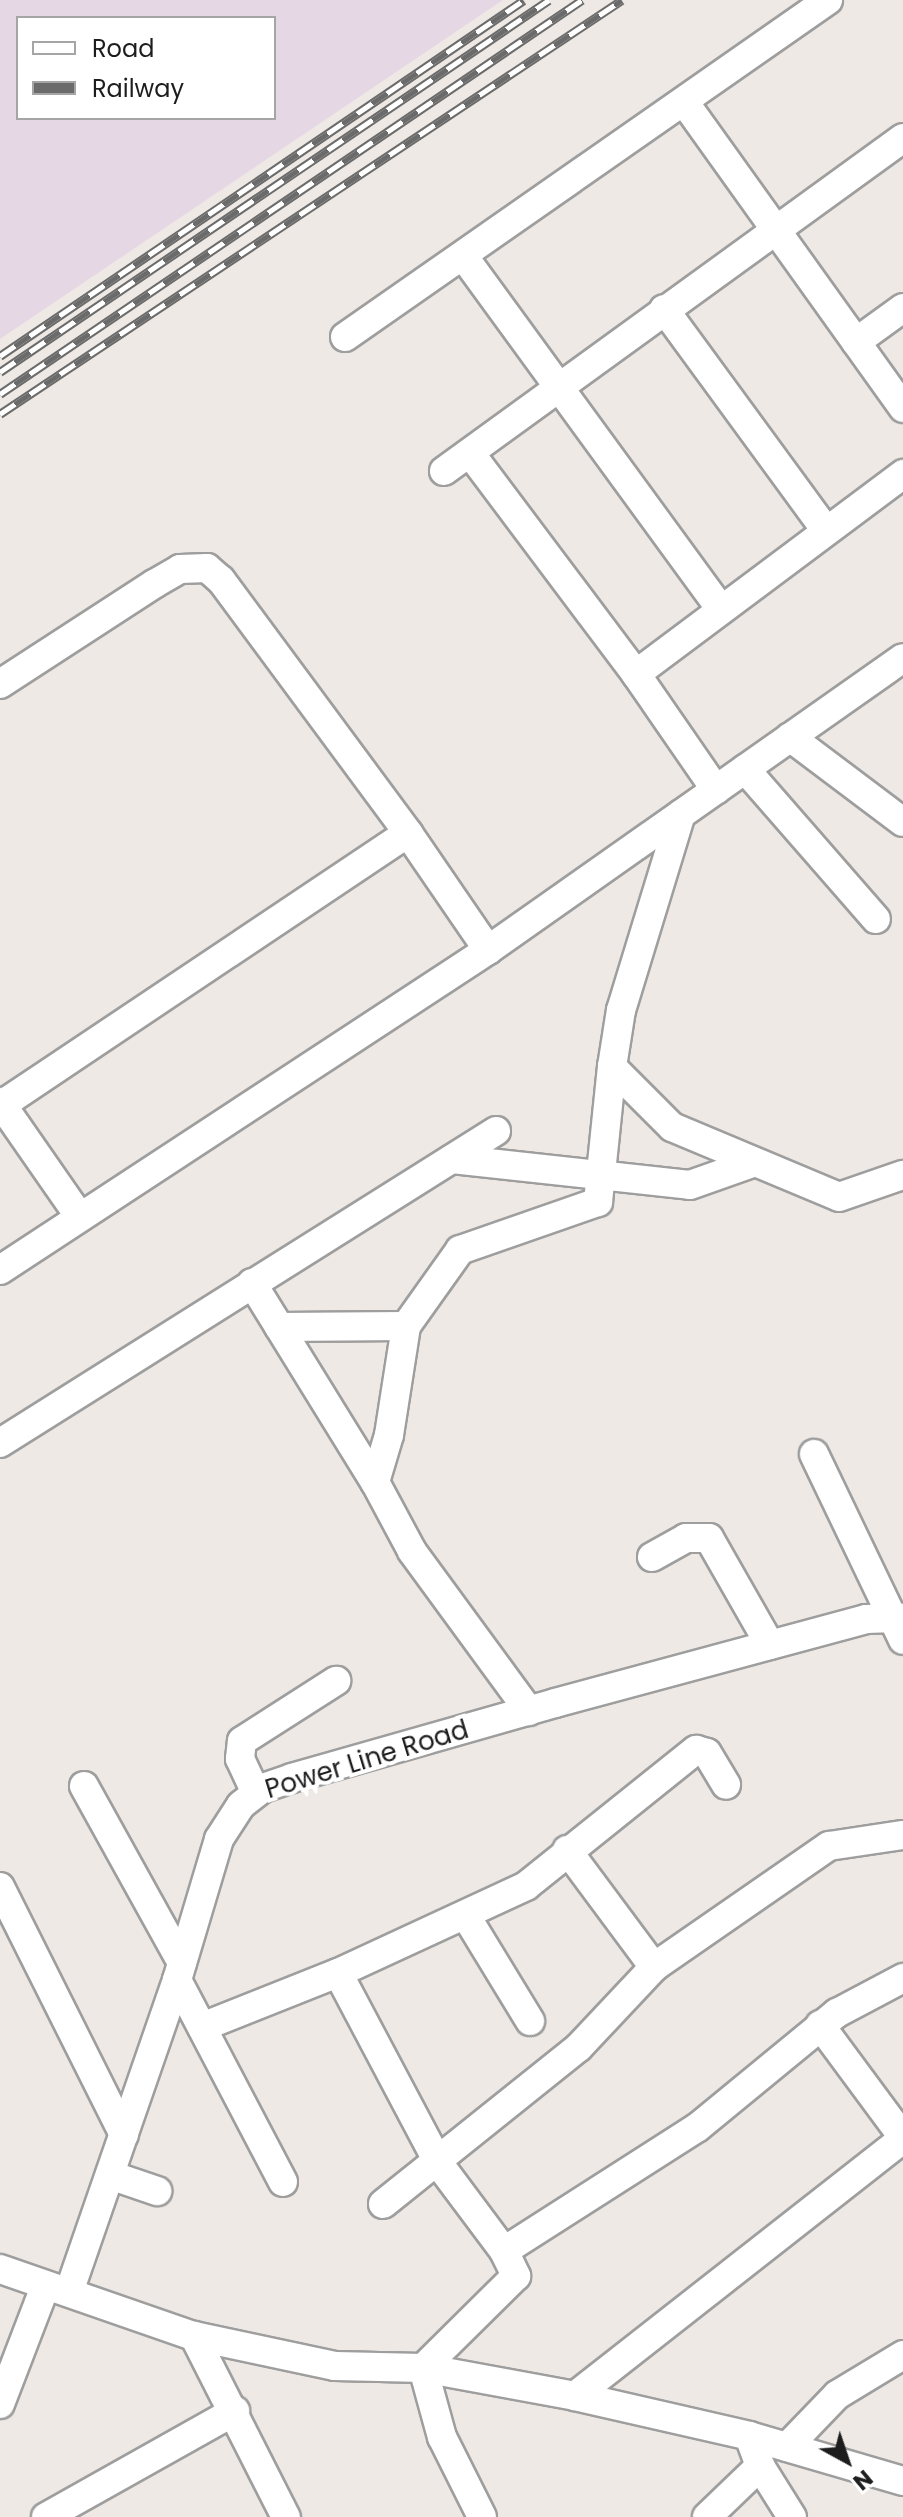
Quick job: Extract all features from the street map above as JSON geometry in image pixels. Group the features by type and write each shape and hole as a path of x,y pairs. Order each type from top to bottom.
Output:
{"street":[{"path":"345,337 685,103 828,0"},
{"path":"685,103 903,408"},
{"path":"444,471 557,385 903,138"},
{"path":"464,257 719,607"},
{"path":"856,342 903,308"},
{"path":"664,309 826,530"},
{"path":"470,453 636,674 716,790"},
{"path":"636,674 719,607 903,474"},
{"path":"0,684 180,569 207,568 221,580 408,833 488,950"},
{"path":"0,1270 488,950 903,658"},
{"path":"790,737 903,822"},
{"path":"745,769 876,919"},
{"path":"375,1482 389,1435 406,1326 460,1250 598,1202 621,1010 681,814"},
{"path":"80,1217 1,1104 408,833"},
{"path":"612,1067 672,1127 839,1197 903,1175"},
{"path":"0,1443 496,1131"},
{"path":"452,1159 690,1185 752,1163"},
{"path":"252,1283 375,1482 412,1551 529,1711"},
{"path":"279,1327 406,1326"},
{"path":"814,1454 900,1624"},
{"path":"652,1557 686,1538 709,1538 770,1645"},
{"name":"Power Line Road","path":"0,2404 5,2378 57,2289 110,2175 180,1972 219,1839 241,1805 256,1793 529,1711 770,1645 900,1624"},
{"path":"256,1793 240,1759 242,1741 336,1681"},
{"path":"202,2027 338,1973 526,1886 567,1850 696,1750 707,1753 726,1785"},
{"path":"84,1786 180,1972 202,2027 283,2182"},
{"path":"383,2204 439,2164 579,2047 654,1967 829,1846 903,1835"},
{"path":"567,1850 654,1967"},
{"path":"0,1887 124,2135"},
{"path":"466,1916 530,2021"},
{"path":"338,1973 439,2164 504,2251 516,2276 423,2368"},
{"path":"504,2251 698,2127 820,2025 903,1978"},
{"path":"575,2396 902,2141 820,2025"},
{"path":"110,2175 157,2191"},
{"path":"0,2269 194,2336 335,2366 423,2368 575,2396 749,2436 903,2481"},
{"path":"194,2336 235,2411 286,2517"},
{"path":"787,2447 837,2395 903,2355"},
{"path":"423,2368 442,2437 482,2517"},
{"path":"46,2517 235,2411"},
{"path":"749,2436 760,2466 792,2517"},
{"path":"707,2517 760,2466"}],"shaded area":[{"path":"0,0 503,0 0,339"}],"railway":[{"path":"0,356 524,0"},
{"path":"0,372 549,0"},
{"path":"0,394 582,0"},
{"path":"0,414 622,0"}]}
